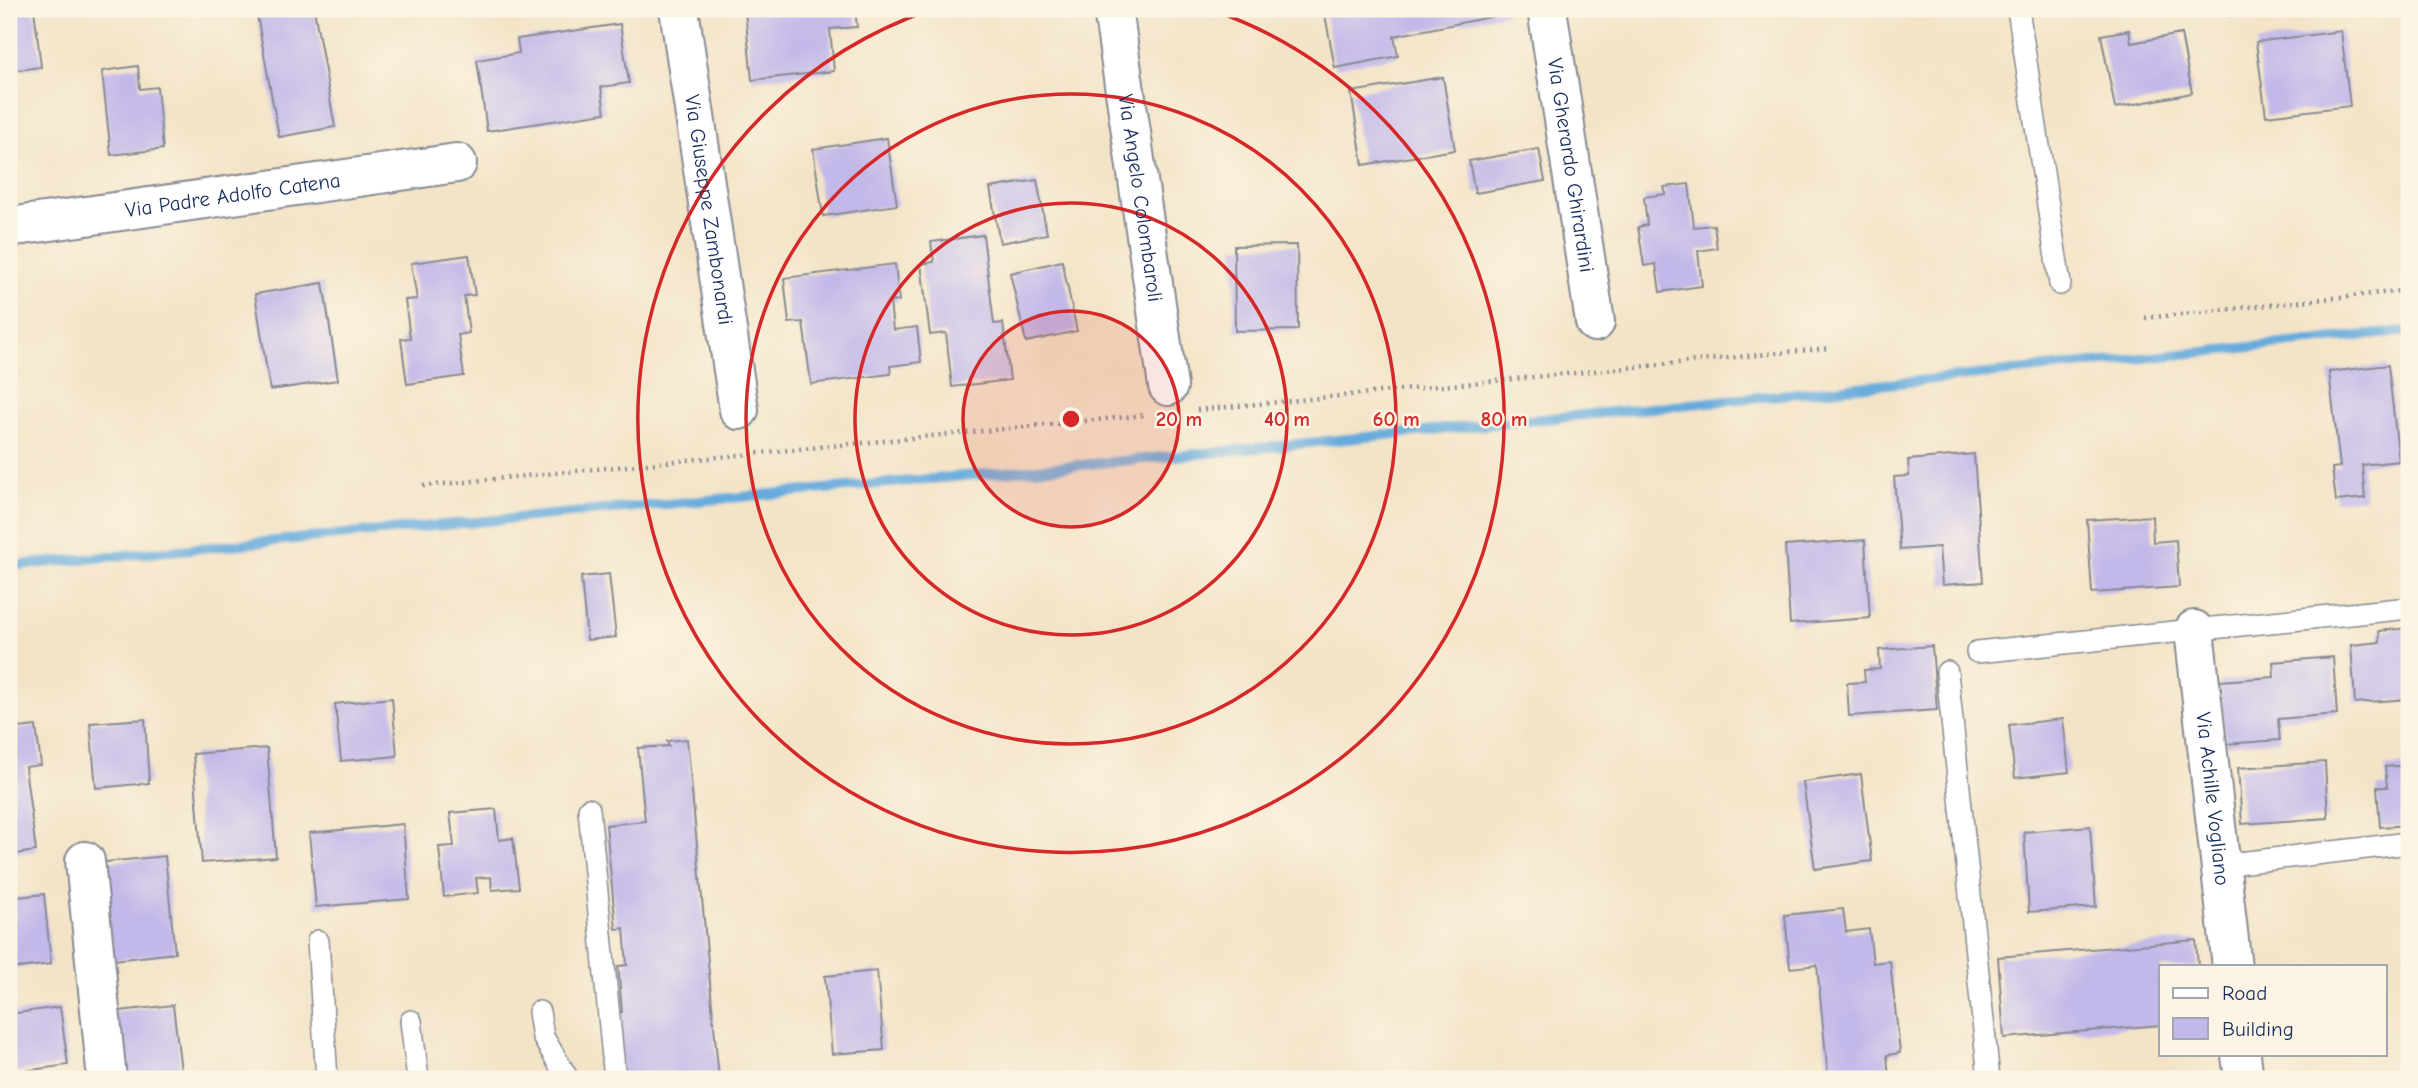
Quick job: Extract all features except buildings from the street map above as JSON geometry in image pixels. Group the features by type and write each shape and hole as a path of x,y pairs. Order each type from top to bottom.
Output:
{"street":[{"name":"Via Giuseppe Zambonardi","path":"679,9 739,410"},
{"name":"Via Angelo Colombaroli","path":"1113,9 1169,404"},
{"name":"Via Gherardo Ghirardini","path":"1546,9 1595,322"},
{"name":"Via Padre Adolfo Catena","path":"9,227 457,163"},
{"name":"Via Achille Vogliano","path":"2194,630 2232,965"},
{"path":"85,861 107,1079"},
{"path":"2241,1056 2244,1079"}],"lane":[{"path":"2018,9 2060,284"},
{"path":"1977,652 2409,608"},
{"path":"1947,673 1989,1079"},
{"path":"589,809 615,1079"},
{"path":"2221,865 2409,843"},
{"path":"318,941 327,1079"},
{"path":"539,1012 543,1037 568,1079"},
{"path":"411,1021 418,1079"}],"path":[{"path":"2145,318 2409,290"},
{"path":"423,486 1169,404 1830,348"}],"waterway":[{"path":"9,566 1228,451 2409,331"}]}
